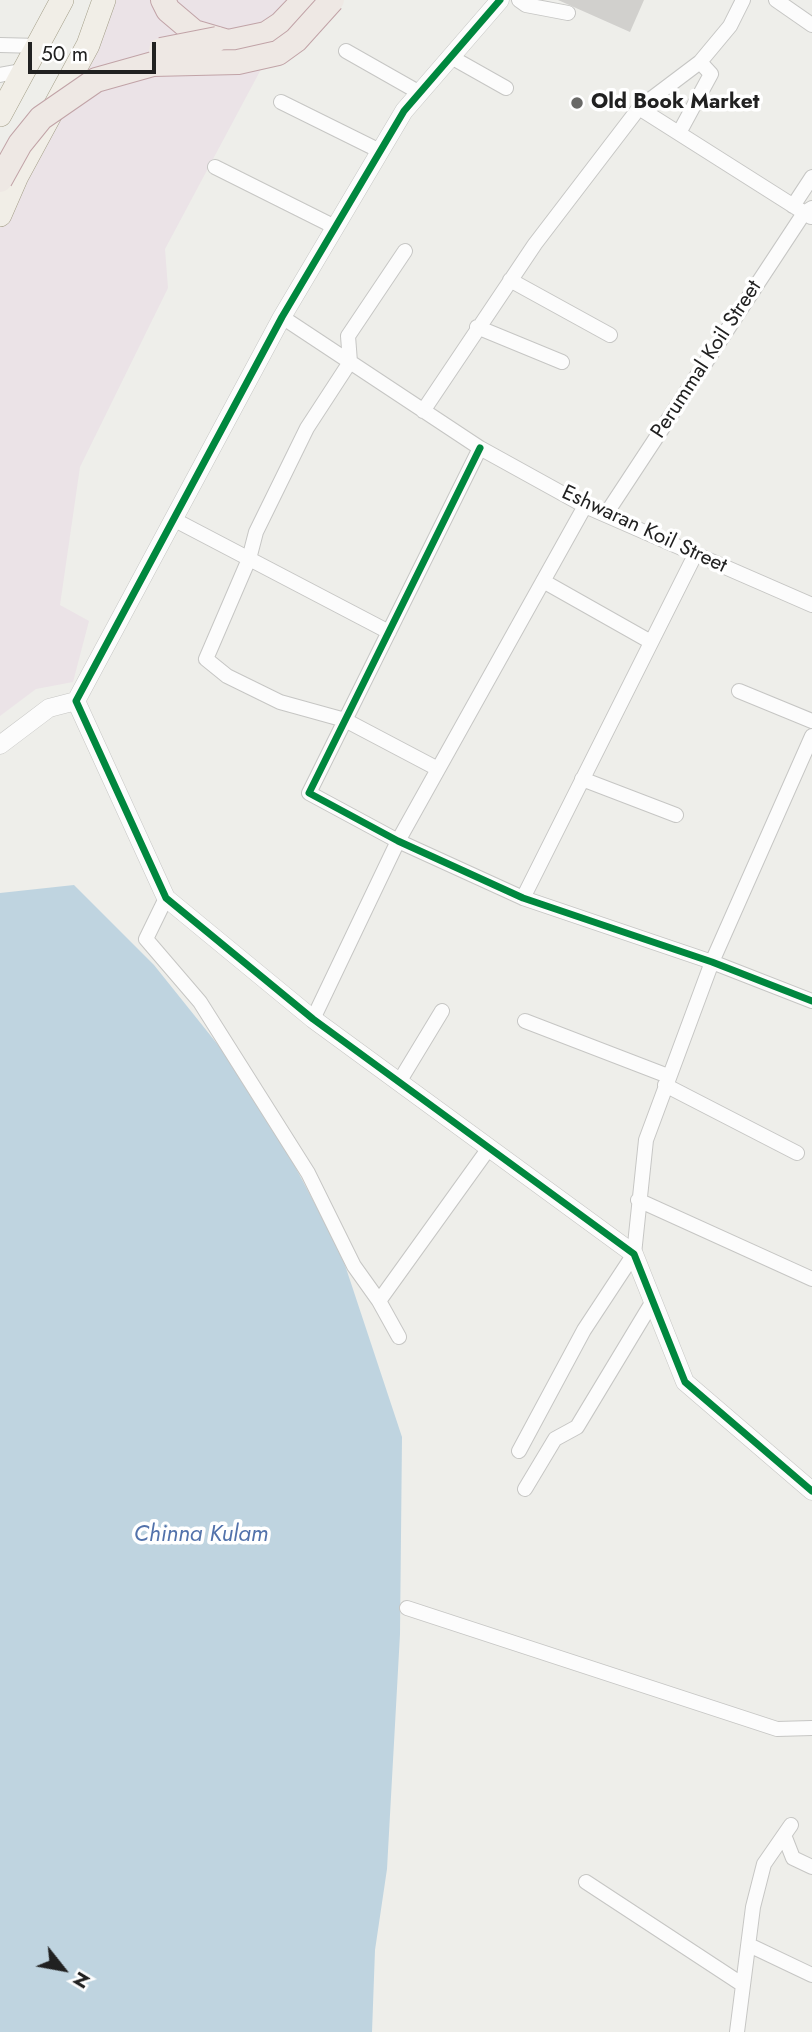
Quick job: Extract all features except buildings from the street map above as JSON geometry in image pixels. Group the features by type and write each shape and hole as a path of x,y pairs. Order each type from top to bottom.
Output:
{"highway":[{"path":"163,0 168,10 194,32 228,42 244,41 266,34 281,24 304,0"},
{"path":"0,180 20,144 41,118 96,80 153,64 238,62 278,53 296,40 332,0"},
{"path":"0,148 29,110 51,89 90,67 148,51 184,48 217,39"}],"main road":[{"path":"0,115 62,0"},
{"path":"0,215 17,176 88,45 104,0"}],"street":[{"path":"0,745 48,708 76,701 282,317 404,111 500,0"},
{"path":"519,0 526,5 568,13"},
{"path":"423,411 510,281 639,108 700,62 730,26 743,0"},
{"path":"776,0 812,25"},
{"path":"0,45 39,46"},
{"path":"346,51 420,93"},
{"path":"451,57 506,88"},
{"path":"679,133 711,74 700,62"},
{"path":"0,75 26,70"},
{"path":"281,102 380,151"},
{"path":"639,108 805,211"},
{"path":"215,167 335,227"},
{"name":"Perummal Koil Street","path":"606,514 805,211 812,177"},
{"path":"405,251 348,336 350,362 307,428 256,532 249,559 206,659 227,676 280,702 345,720 438,769"},
{"path":"510,281 610,335"},
{"name":"Eshwaran Koil Street","path":"282,317 481,448 585,506 812,605"},
{"path":"477,328 562,362"},
{"path":"481,448 309,793 398,841 523,898 712,962 812,1001"},
{"path":"313,1019 398,841 585,506"},
{"path":"173,519 388,632"},
{"path":"523,898 695,555"},
{"path":"543,581 651,642"},
{"path":"739,691 812,721"},
{"path":"76,701 166,898 313,1019 634,1254"},
{"path":"812,736 712,962 666,1081 646,1140 634,1254 685,1382 812,1491"},
{"path":"582,779 676,815"},
{"path":"166,898 146,939 207,1014 308,1173 354,1266 379,1301 399,1337"},
{"path":"399,1082 442,1012"},
{"path":"525,1021 666,1081 797,1153"},
{"path":"379,1301 489,1148"},
{"path":"638,1200 812,1279"},
{"path":"519,1451 584,1330 634,1254"},
{"path":"525,1489 555,1439 578,1427 653,1301"},
{"path":"407,1608 777,1729 812,1728"},
{"path":"737,2032 748,1945 764,1864 787,1830 793,1858 812,1867"},
{"path":"586,1882 743,1985"},
{"path":"748,1945 812,1975"}],"shaded area":[{"path":"107,0 303,0 267,58 165,249 168,288 80,467 60,605 89,621 73,682 36,689 0,716 0,213"}],"water":[{"name":"Chinna Kulam","path":"74,885 154,965 255,1091 341,1253 402,1437 400,1634 387,1869 375,1950 372,2032 0,2032 0,893"}],"cycle path":[{"path":"500,0 404,111 282,317 76,701 166,898 313,1019 634,1254 685,1382 812,1491"},
{"path":"480,448 309,793 398,841 523,898 712,962 812,1001"}],"place":[{"name":"Old Book Market","path":"577,103"}]}
